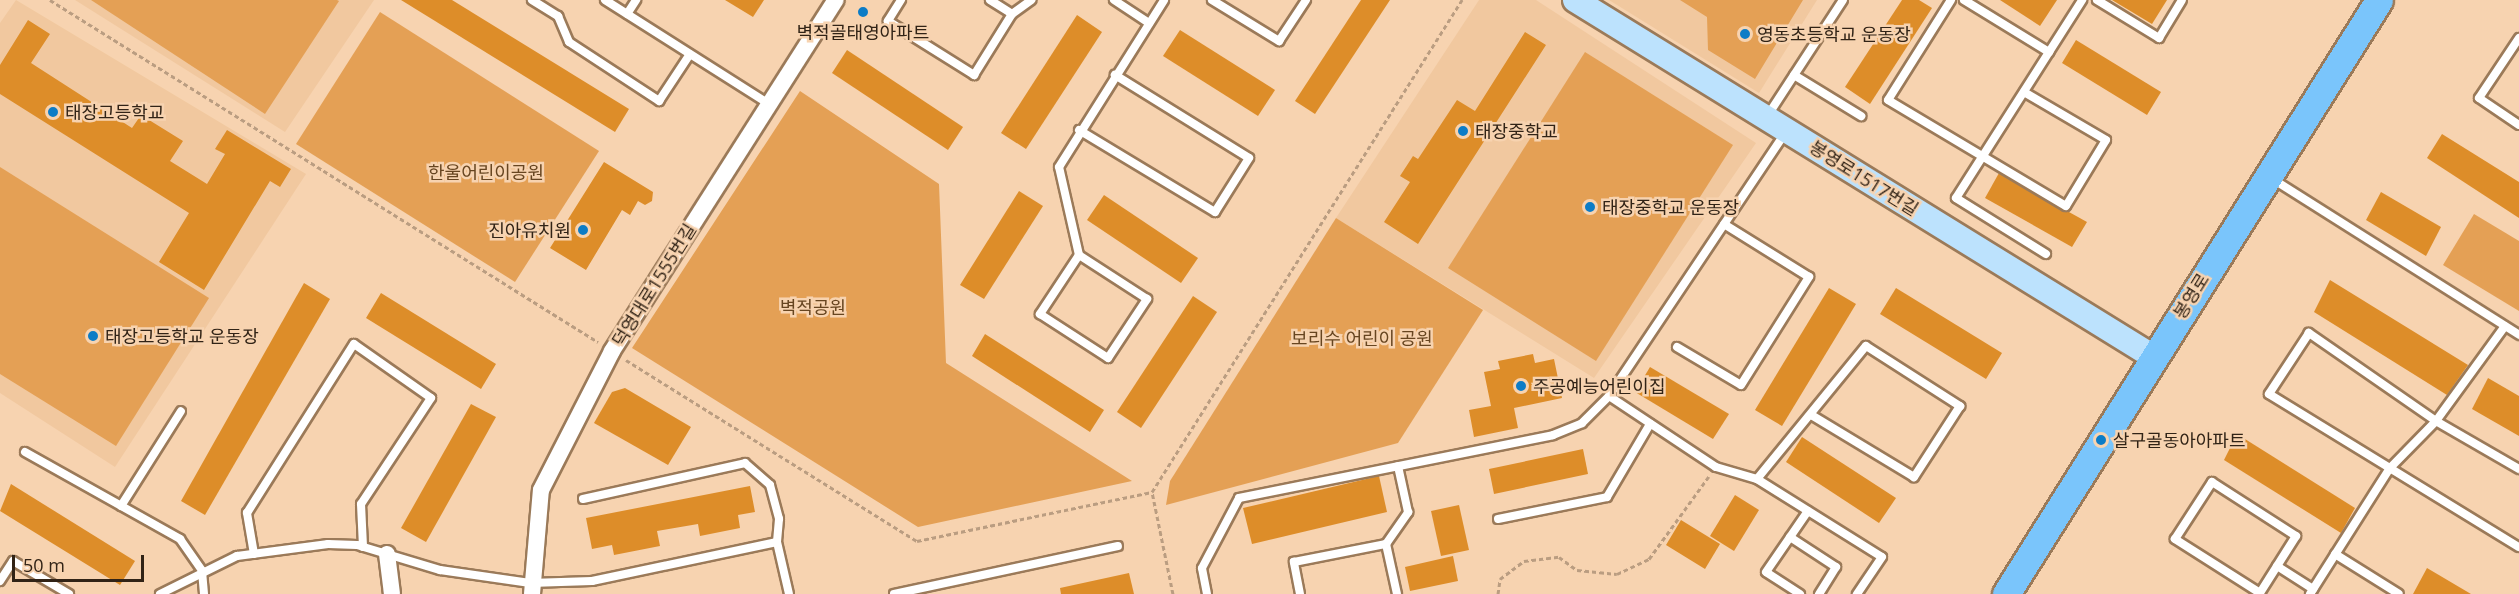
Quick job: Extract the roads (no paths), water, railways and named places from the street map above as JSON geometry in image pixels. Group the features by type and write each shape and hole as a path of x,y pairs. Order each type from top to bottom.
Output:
{"main road":[{"name":"봉영로","path":"2006,594 2152,356 2379,0"}],"street":[{"name":"덕영대로1555번길","path":"531,588 541,490 612,351 836,0"},
{"name":"봉영로1517번길","path":"1575,0 2152,356"},
{"path":"387,554 392,594"}],"lane":[{"path":"532,0 558,16 569,42 659,101 690,54"},
{"path":"605,0 769,104"},
{"path":"627,14 636,0"},
{"path":"901,0 888,21 974,75 1012,14 1031,0"},
{"path":"990,0 1012,14"},
{"path":"1114,0 1149,23"},
{"path":"1079,255 1040,314 1108,358 1147,299 1079,255 1059,167 1079,130 1164,0"},
{"path":"1212,0 1278,41 1305,0"},
{"path":"1766,118 1843,0"},
{"path":"1951,0 1888,100 2066,206 2106,140 2024,92"},
{"path":"1964,0 2049,52"},
{"path":"2046,254 1956,198 2082,0"},
{"path":"2097,0 2159,38 2182,0"},
{"path":"2519,38 2479,98 2519,125"},
{"path":"1079,130 1215,212 1250,158 1115,75"},
{"path":"1794,75 1861,116"},
{"path":"1207,594 1202,568 1239,498 1553,435 1582,423 1609,396 1787,131"},
{"path":"2267,176 2519,335"},
{"path":"1677,347 1741,385 1809,277 1724,224"},
{"path":"2277,566 2312,591 2390,468 2436,421 2505,326"},
{"path":"2519,469 2436,421 2310,333 2269,394 2519,547"},
{"path":"254,554 247,513 354,344 431,398 361,504 363,547"},
{"path":"1757,479 1814,416 1866,346 1960,406 1914,477 1814,416"},
{"path":"1609,396 1716,467 1757,479 1882,557 1857,594"},
{"path":"121,506 181,411"},
{"path":"1498,519 1607,497 1650,424"},
{"path":"25,452 180,539 202,571 204,594"},
{"path":"583,499 745,464 770,485 779,519 777,542 789,594"},
{"path":"1300,594 1293,562 1386,544 1408,512 1398,466"},
{"path":"2212,482 2296,536 2277,566 2260,593 2175,539 2212,482"},
{"path":"1800,594 1766,572 1808,511"},
{"path":"1790,537 1836,567 1819,594"},
{"path":"160,594 202,571 254,554 328,544 363,547 440,570 531,588 603,579 777,542"},
{"path":"1386,544 1397,594"},
{"path":"894,594 1118,546"},
{"path":"2335,554 2398,594"},
{"path":"0,581 13,561 69,594"}],"place":[{"name":"벽적골태영아파트","path":"863,12"},
{"name":"영동초등학교 운동장","path":"1745,34"},
{"name":"태장고등학교","path":"53,112"},
{"name":"태장중학교","path":"1463,131"},
{"name":"태장중학교 운동장","path":"1590,207"},
{"name":"진아유치원","path":"583,230"},
{"name":"태장고등학교 운동장","path":"93,336"},
{"name":"주공예능어린이집","path":"1521,386"},
{"name":"살구골동아아파트","path":"2101,440"}],"park label":[{"name":"한울어린이공원","path":"486,172"},
{"name":"벽적공원","path":"813,307"},
{"name":"보리수 어린이 공원","path":"1362,338"}]}
